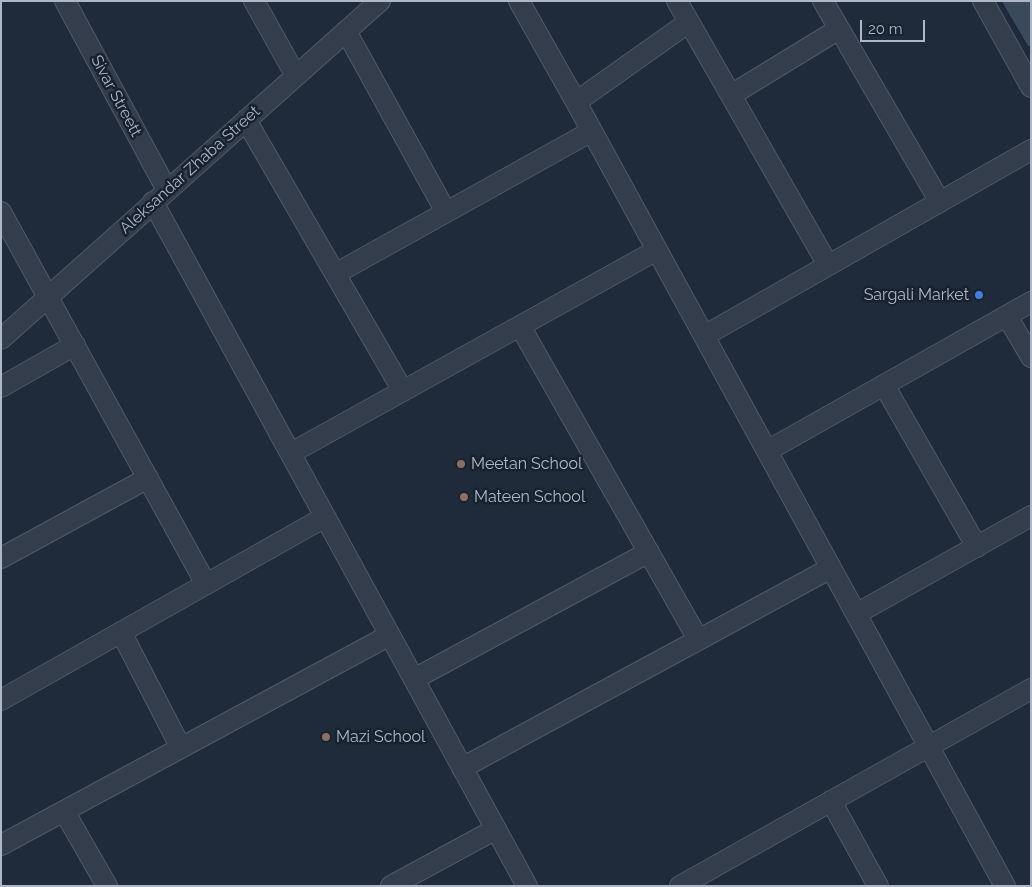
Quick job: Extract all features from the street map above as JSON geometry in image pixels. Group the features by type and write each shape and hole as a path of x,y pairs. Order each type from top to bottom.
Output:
{"street":[{"name":"Sivar Streett","path":"65,1 160,196 290,454 527,886"},
{"path":"254,1 296,76"},
{"name":"Aleksandar Zhaba Street","path":"1,339 380,1"},
{"path":"519,1 1005,886"},
{"path":"677,1 828,265"},
{"path":"823,1 940,202"},
{"path":"983,1 1028,78"},
{"path":"576,102 689,22"},
{"path":"730,95 839,29"},
{"path":"346,31 446,212"},
{"path":"246,120 403,391"},
{"path":"336,274 592,131"},
{"path":"704,336 1031,150"},
{"path":"1,212 206,584"},
{"path":"290,454 657,250"},
{"path":"767,451 1031,302"},
{"path":"1007,316 1031,357"},
{"path":"520,326 698,640"},
{"path":"1,387 75,345"},
{"path":"884,385 977,547"},
{"path":"1,558 148,478"},
{"path":"856,614 1031,516"},
{"path":"1,700 325,517"},
{"path":"414,679 649,552"},
{"path":"462,768 831,568"},
{"path":"121,632 180,748"},
{"path":"1,845 390,635"},
{"path":"686,884 1031,689"},
{"path":"831,801 878,886"},
{"path":"64,811 107,886"},
{"path":"391,886 496,829"}],"building":[{"path":"1001,1 1031,1 1031,46 1028,47"}],"place":[{"name":"Sargali Market","path":"979,295"},
{"name":"Meetan School","path":"461,464"},
{"name":"Mateen School","path":"464,497"},
{"name":"Mazi School","path":"326,737"}]}
